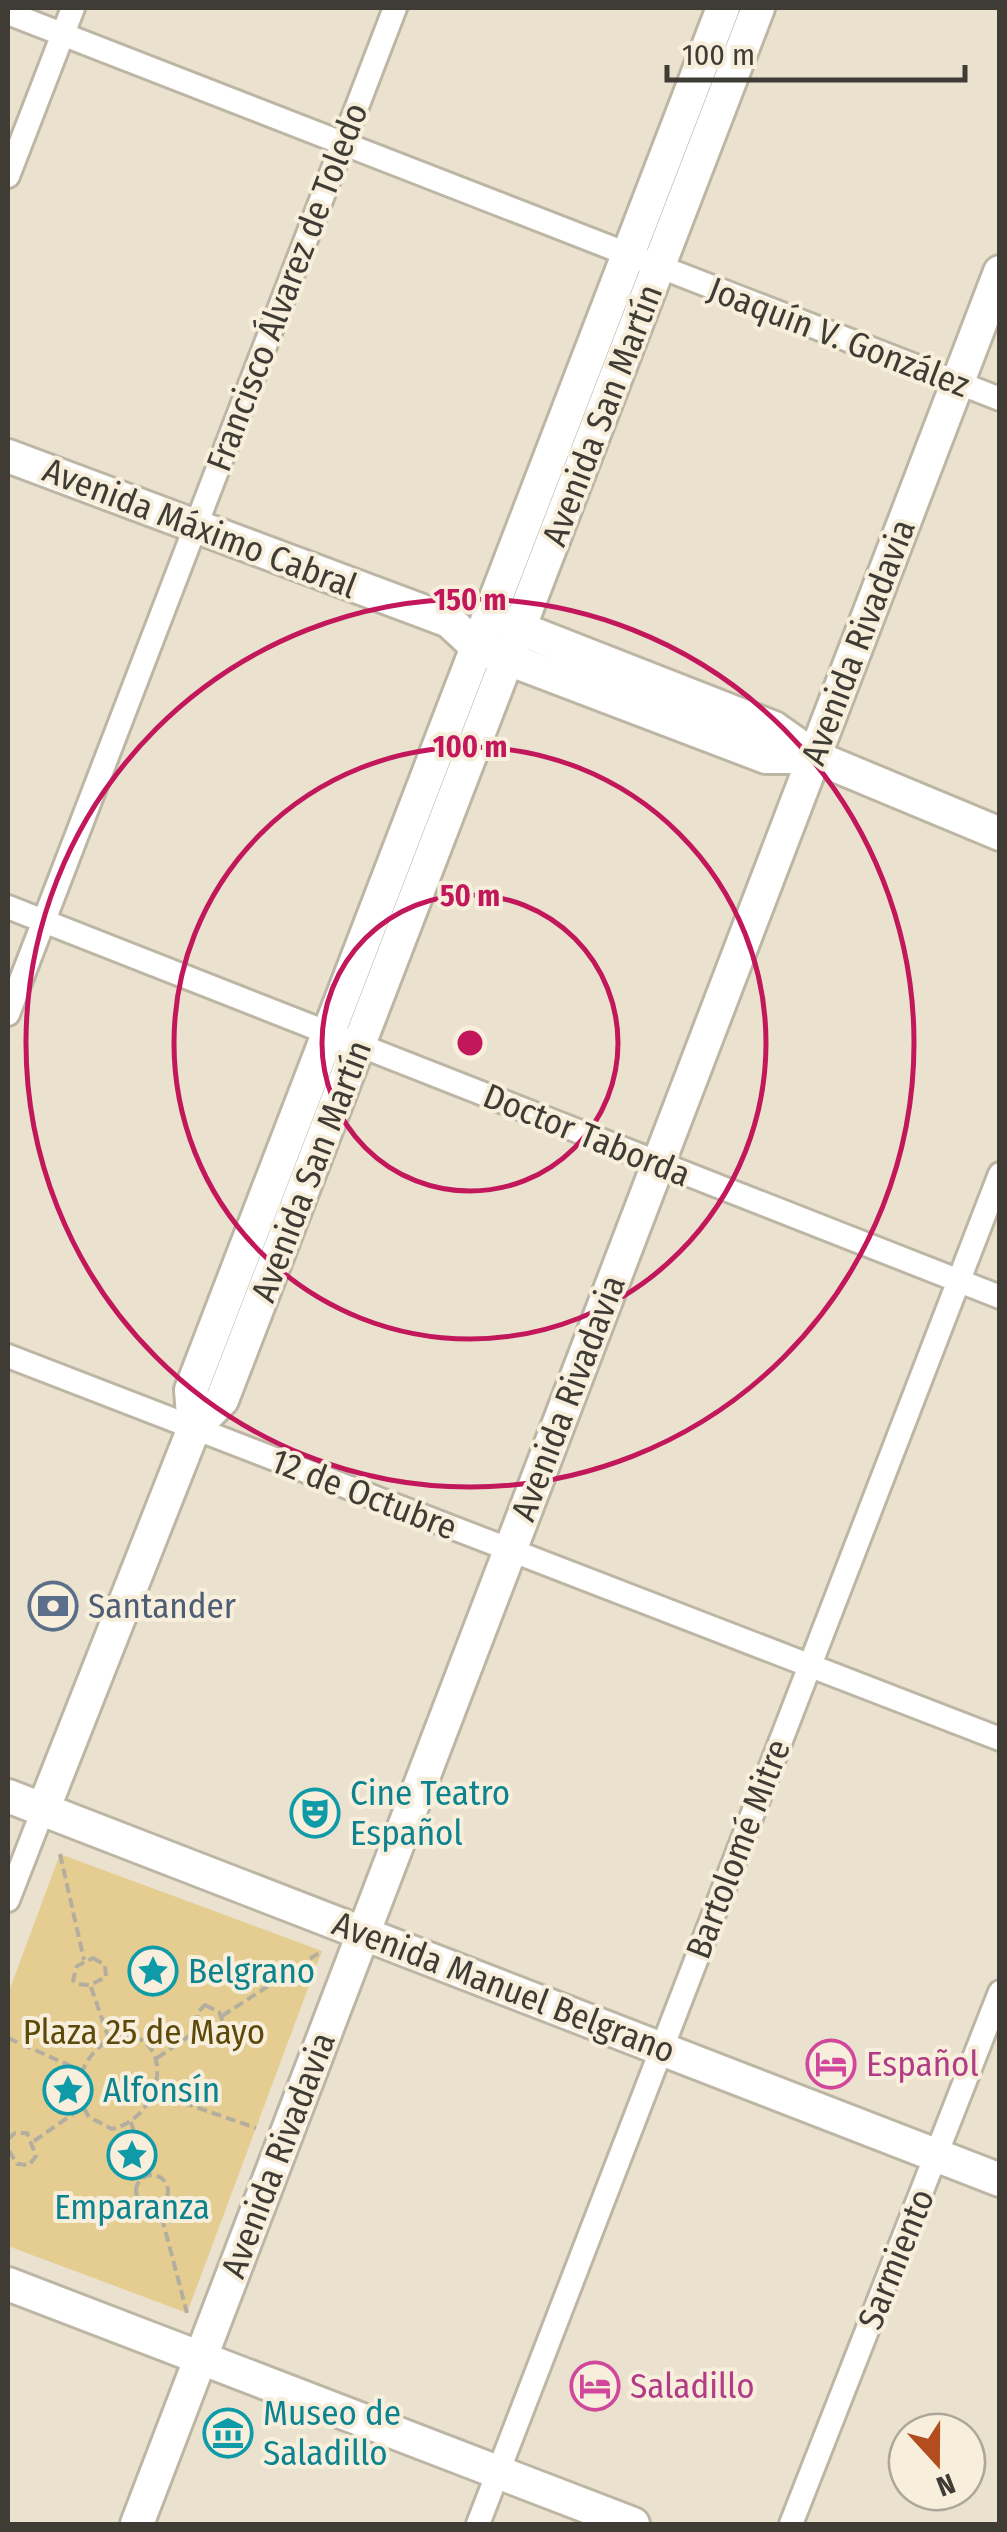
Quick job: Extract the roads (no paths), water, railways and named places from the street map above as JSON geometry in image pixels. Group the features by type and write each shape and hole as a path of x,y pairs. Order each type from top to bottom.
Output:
{"main road":[{"name":"Avenida San Martín","path":"43,1810 194,1428 222,1400 522,627 723,8"},
{"name":"Avenida San Martín","path":"194,1428 190,1390 482,632 758,8"},
{"name":"Avenida Rivadavia","path":"137,2524 1000,272"},
{"name":"Avenida Máximo Cabral","path":"8,456 482,632 510,658 766,756 815,757"},
{"name":"Avenida Máximo Cabral","path":"482,632 522,627 774,728 815,757 1000,834"},
{"name":"Avenida Manuel Belgrano","path":"8,1796 1000,2180"},
{"path":"8,2284 633,2524"}],"street":[{"path":"8,176 73,8"},
{"name":"Francisco Álvarez de Toledo","path":"8,1014 395,8"},
{"name":"Joaquín V. González","path":"8,14 1000,399"},
{"name":"Doctor Taborda","path":"8,907 1000,1297"},
{"name":"Bartolomé Mitre","path":"478,2524 1000,1174"},
{"name":"12 de Octubre","path":"8,1356 1000,1739"},
{"name":"Avenida San Martín","path":"8,1900 43,1810"},
{"name":"Sarmiento","path":"790,2524 1000,1992"}],"place":[{"name":"Santander","path":"53,1606"},
{"name":"Cine Teatro Español","path":"315,1813"},
{"name":"Belgrano","path":"153,1971"},
{"name":"Español","path":"831,2064"},
{"name":"Alfonsín","path":"68,2090"},
{"name":"Emparanza","path":"132,2155"},
{"name":"Saladillo","path":"595,2386"},
{"name":"Museo de Saladillo","path":"228,2433"}],"park label":[{"name":"Plaza 25 de Mayo","path":"144,2032"}]}
